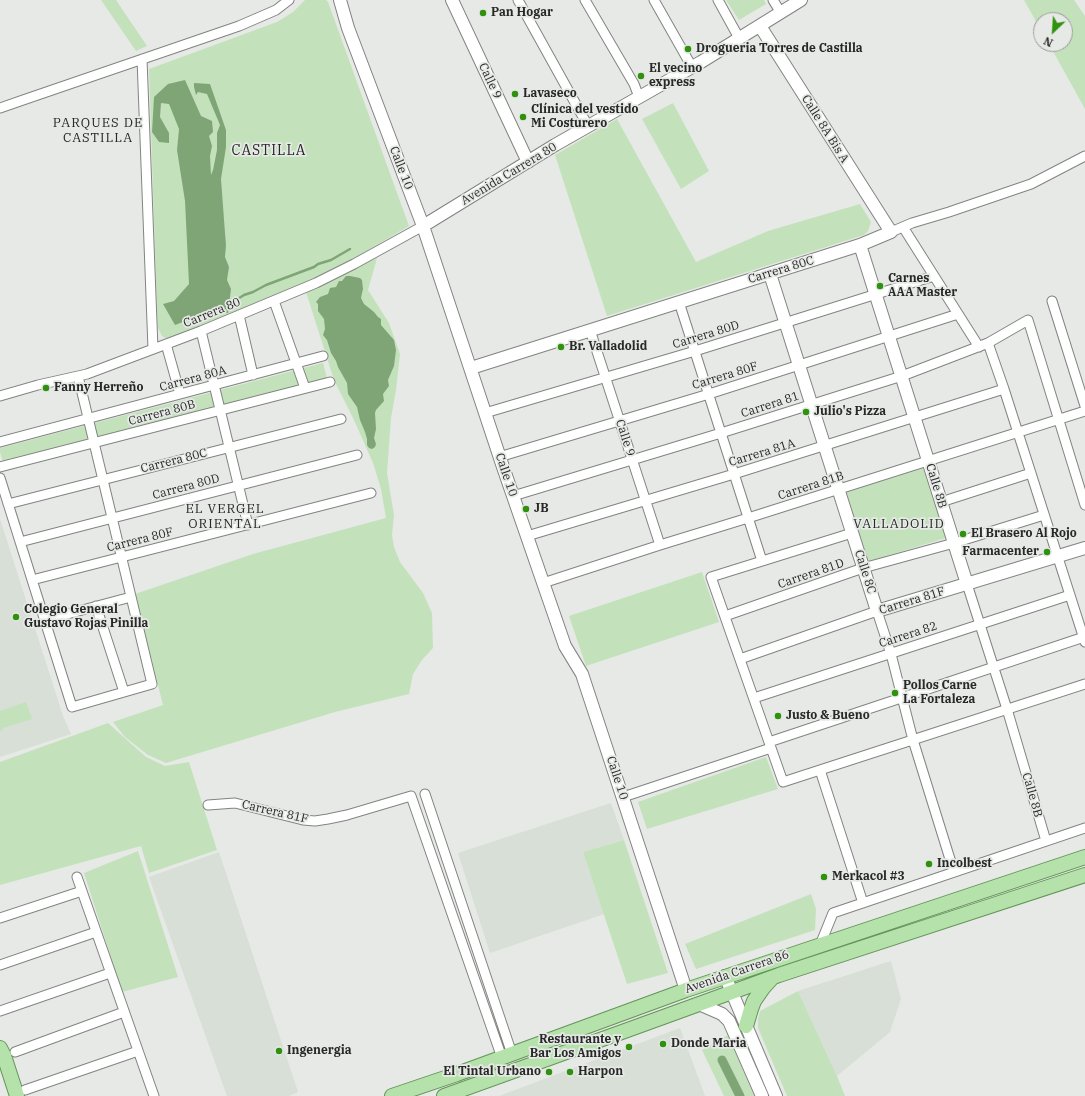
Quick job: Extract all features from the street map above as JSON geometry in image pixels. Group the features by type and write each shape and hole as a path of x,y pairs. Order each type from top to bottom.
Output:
{"main road":[{"name":"Avenida Carrera 86","path":"392,1096 507,1056 725,976 1085,857"},
{"name":"Avenida Carrera 86","path":"444,1096 774,977 1085,875"},
{"path":"746,1026 754,1000 774,977"},
{"path":"0,1048 21,1093"},
{"path":"0,1072 8,1096"}],"street":[{"path":"0,108 239,26 276,10 289,0"},
{"name":"Calle 10","path":"333,0 348,28"},
{"name":"Calle 10","path":"340,0 348,28 423,226 471,368 499,457 565,646 582,674 686,990"},
{"name":"Calle 9","path":"452,0 528,162"},
{"path":"518,0 588,126"},
{"path":"585,0 634,84 639,97"},
{"path":"654,0 692,67"},
{"path":"718,0 739,38"},
{"path":"773,0 781,13"},
{"name":"Avenida Carrera 80","path":"423,226 588,126 692,67 801,0"},
{"name":"Calle 8A Bis A","path":"760,26 890,232"},
{"path":"142,59 153,349"},
{"name":"Carrera 80C","path":"471,368 860,246 912,223 1031,184 1085,156"},
{"name":"Carrera 80","path":"0,396 97,371 201,331 316,283 423,226"},
{"path":"903,227 979,348"},
{"name":"Calle 8B","path":"860,246 994,667 1046,841"},
{"name":"Calle 8C","path":"770,274 891,654 913,740 954,872"},
{"name":"Carrera 80D","path":"485,414 695,351 934,276"},
{"path":"274,301 305,388"},
{"path":"1052,301 1085,406"},
{"path":"680,302 762,561"},
{"name":"Carrera 80F","path":"499,457 709,394 958,314"},
{"path":"239,315 253,375"},
{"name":"Carrera 81","path":"513,496 902,376 979,348 1028,320 1058,419"},
{"name":"Calle 9","path":"590,330 660,545"},
{"path":"201,331 248,525"},
{"path":"623,797 903,698 994,667 1084,639 988,343"},
{"path":"166,344 180,394"},
{"name":"Carrera 80A","path":"0,442 323,356"},
{"path":"0,478 72,707 152,684 78,376"},
{"name":"Carrera 80B","path":"0,467 330,382"},
{"name":"Carrera 81A","path":"527,536 734,474 1004,389"},
{"name":"Carrera 81B","path":"543,583 1085,411"},
{"name":"Carrera 80C","path":"8,504 341,419"},
{"path":"1058,419 1085,505"},
{"name":"Carrera 80D","path":"20,542 357,455"},
{"path":"941,502 1031,473"},
{"name":"Carrera 80F","path":"32,580 371,493"},
{"name":"Carrera 81D","path":"725,616 863,568 954,543 1044,515"},
{"path":"852,533 711,577 783,782 1085,684"},
{"name":"Carrera 81F","path":"740,659 877,612 1085,548"},
{"name":"Carrera 82","path":"754,698 1070,596"},
{"path":"45,620 131,597"},
{"path":"96,606 124,692"},
{"path":"820,770 863,903"},
{"path":"425,794 507,1056"},
{"name":"Carrera 81F","path":"208,805 235,803 303,820 315,821 341,816 411,796 507,1056"},
{"path":"820,945 833,913 1085,828"},
{"path":"77,878 154,1096"},
{"path":"0,918 82,891"},
{"path":"0,965 96,932"},
{"path":"0,1011 110,973"},
{"path":"725,976 776,1096"},
{"path":"699,1004 722,1014 729,1020 762,1096"},
{"path":"15,1052 124,1012"},
{"path":"21,1093 138,1050"}],"shaded area":[{"path":"101,0 116,0 147,46 136,51"},
{"path":"305,0 326,0 328,2 409,226 344,264 310,281 167,339 162,336 158,328 157,313 149,69 277,22 293,12"},
{"path":"726,0 764,0 766,4 739,20"},
{"path":"1024,0 1074,0 1085,16 1085,109 1053,52 1073,52 1073,12 1033,12 1033,16"},
{"path":"185,80 201,116 212,121 213,132 209,136 212,146 210,156 211,175 217,150 217,133 220,125 207,94 198,92 196,95 194,83 210,84 226,130 226,147 221,179 226,245 225,257 229,267 227,280 231,289 228,313 212,311 175,325 163,304 174,301 189,284 185,201 177,150 179,129 169,104 161,103 160,117 169,133 169,143 159,142 152,132 154,97 168,84"},
{"path":"673,103 709,171 681,189 642,119"},
{"path":"617,119 696,262 768,231 860,204 871,222 868,231 864,235 607,316 555,155"},
{"path":"377,258 368,290 389,323 400,354 391,418 387,473 394,515 392,535 394,547 400,562 423,593 432,613 433,648 422,660 413,674 409,694 335,712 166,763 148,755 125,737 113,722 163,705 135,594 253,554 386,518 381,489 373,463 334,380 306,292"},
{"path":"346,276 360,278 362,280 363,289 361,298 364,304 381,319 381,325 394,340 396,350 394,366 388,380 389,386 383,394 384,401 375,413 376,429 374,438 376,444 372,449 367,445 367,439 357,407 348,394 347,383 331,353 327,340 323,335 325,329 324,319 318,311 318,304 316,302 320,297 328,294 330,288 336,287 339,281 342,281"},
{"path":"323,363 327,378 3,462 0,452 0,448"},
{"path":"924,466 946,538 866,562 844,490"},
{"name":"Colegio General Gustavo Rojas Pinilla","path":"0,519 63,716 71,734 0,757"},
{"path":"702,572 719,622 586,666 569,616"},
{"path":"26,702 32,719 3,728 3,730 0,731 0,711"},
{"path":"108,723 146,757 165,766 189,762 217,850 149,873 141,846 0,885 0,762"},
{"path":"766,757 778,789 647,829 638,802"},
{"path":"611,803 624,840 583,852 604,914 490,953 458,853"},
{"path":"624,840 668,973 627,984 583,852"},
{"path":"138,851 178,977 122,992 84,873"},
{"path":"219,852 298,1092 289,1096 227,1096 149,877"},
{"path":"811,894 816,909 815,930 696,969 685,944"},
{"path":"891,961 901,999 890,1032 837,1076 798,991"},
{"path":"798,991 845,1096 787,1096 758,1028 758,1019 760,1011"},
{"path":"680,1028 705,1096 499,1096"},
{"path":"728,1035 754,1096 724,1096 702,1050"}],"waterway":[{"path":"227,303 266,285 331,260 350,249"},
{"path":"722,1060 740,1096"}],"place":[{"name":"Pan Hogar","path":"483,13"},
{"name":"Drogueria Torres de Castilla","path":"688,49"},
{"name":"El vecino express","path":"641,76"},
{"name":"Lavaseco","path":"515,94"},
{"name":"Clínica del vestido Mi Costurero","path":"523,117"},
{"name":"Carnes AAA Master","path":"880,286"},
{"name":"Br. Valladolid","path":"561,347"},
{"name":"Fanny Herreño","path":"46,388"},
{"name":"Julio's Pizza","path":"806,412"},
{"name":"JB","path":"526,509"},
{"name":"El Brasero Al Rojo","path":"963,534"},
{"name":"Farmacenter","path":"1047,552"},
{"name":"Colegio General Gustavo Rojas Pinilla","path":"16,617"},
{"name":"Pollos Carne La Fortaleza","path":"895,693"},
{"name":"Justo & Bueno","path":"778,716"},
{"name":"Incolbest","path":"929,864"},
{"name":"Merkacol #3","path":"824,877"},
{"name":"Donde Maria","path":"663,1044"},
{"name":"Restaurante y Bar Los Amigos","path":"629,1047"},
{"name":"Ingenergia","path":"279,1051"},
{"name":"El Tintal Urbano","path":"549,1072"},
{"name":"Harpon","path":"570,1072"}],"district":[{"name":"PARQUES DE CASTILLA","path":"98,130"},
{"name":"CASTILLA","path":"269,151"},
{"name":"EL VERGEL ORIENTAL","path":"225,516"},
{"name":"VALLADOLID","path":"899,524"}]}
